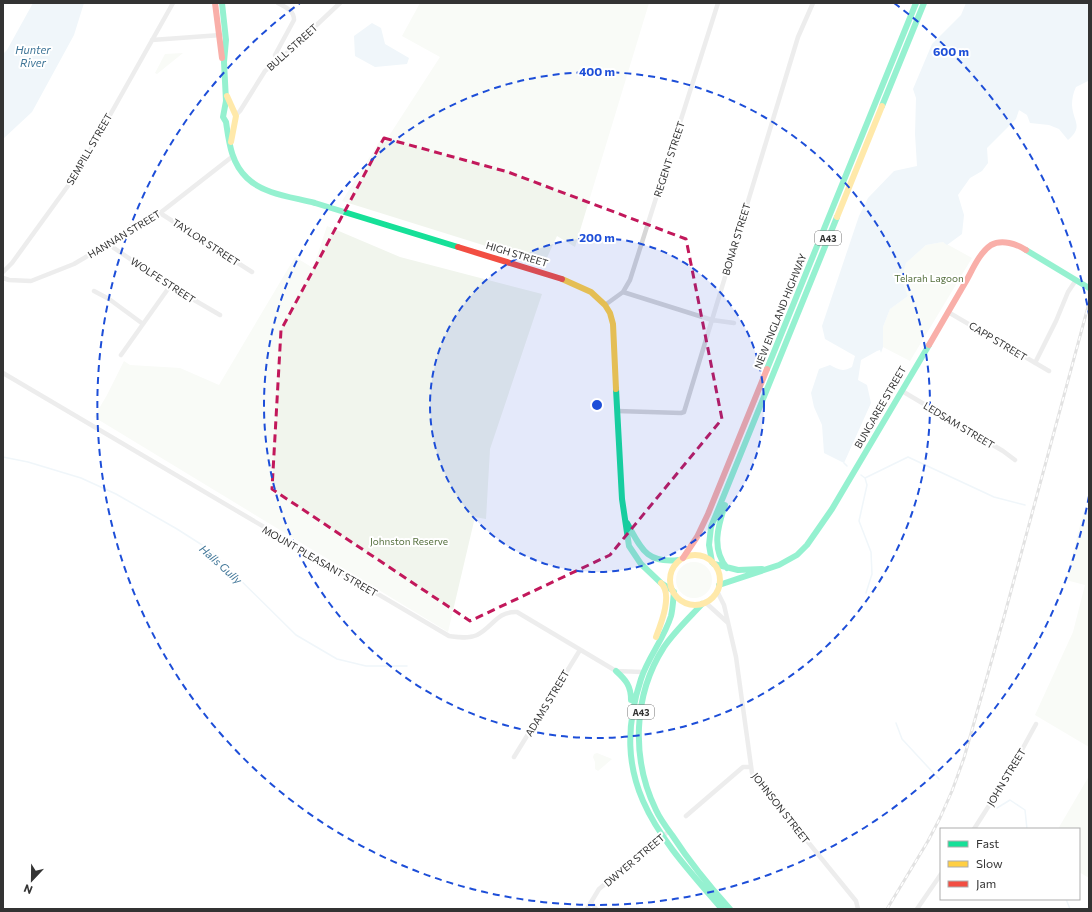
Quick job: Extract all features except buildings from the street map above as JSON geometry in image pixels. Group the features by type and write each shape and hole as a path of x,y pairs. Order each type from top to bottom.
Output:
{"main road":[{"path":"215,3 222,35"},
{"path":"222,3 222,35 226,91 225,111 223,116 226,122 231,123 235,115 226,91"},
{"name":"NEW ENGLAND HIGHWAY","path":"681,559 696,537 708,514 916,3"},
{"name":"NEW ENGLAND HIGHWAY","path":"713,563 709,550 708,538 711,527 924,3"},
{"path":"225,111 229,110 235,115"},
{"name":"HIGH STREET","path":"231,145 235,115"},
{"name":"HIGH STREET","path":"226,122 233,156 242,174 259,187 554,276 592,292 605,305 610,313 613,324 622,499 629,546 641,564 661,583 673,591"},
{"name":"BUNGAREE STREET","path":"718,588 773,568 798,555 818,531 983,253 993,244 1003,241 1012,242 1022,246 1076,280"},
{"path":"1076,280 1087,287"},
{"path":"727,568 720,560 718,555 718,537 722,512 729,494 732,473"},
{"name":"HIGH STREET","path":"625,520 640,546 652,558 660,562 669,562 681,559"},
{"path":"681,559 689,555 695,555 701,556 713,563"},
{"name":"A43","path":"681,559 675,565 670,578 673,591 673,609 669,622 643,672 636,692 631,717 629,747 634,776 646,811 663,836 722,909"},
{"name":"A43","path":"713,563 719,574 718,588 712,597 704,603 674,634 657,660 646,689 639,720 639,744 643,775 656,810 669,831 704,879 730,909"},
{"name":"BUNGAREE STREET","path":"713,563 727,568 743,571 773,568"},
{"path":"650,659 660,628 666,599 665,588 661,583"},
{"path":"673,591 677,597 686,603 704,603"},
{"path":"616,671 627,681 631,688 631,717"}],"street":[{"name":"SEMPILL STREET","path":"3,272 78,172 173,3"},
{"path":"276,62 275,55 294,20 294,15 292,12 278,3"},
{"name":"BULL STREET","path":"235,115 240,111 265,71 340,3"},
{"name":"REGENT STREET","path":"605,305 623,292 630,280 718,3"},
{"name":"BONAR STREET","path":"617,411 681,414 684,412 798,37 813,3"},
{"path":"152,40 222,35"},
{"name":"HANNAN STREET","path":"3,278 9,280 31,281 74,264 160,213 233,156"},
{"name":"TAYLOR STREET","path":"160,213 252,272"},
{"name":"WOLFE STREET","path":"108,244 170,286 220,315"},
{"path":"1035,363 1056,321 1068,292 1076,280"},
{"path":"121,355 170,286"},
{"path":"94,291 109,299 143,324"},
{"path":"623,292 712,320 734,323"},
{"name":"CAPP STREET","path":"948,312 1049,371"},
{"name":"MOUNT PLEASANT STREET","path":"3,373 449,636 476,636 506,612 517,612 616,671 643,672"},
{"name":"LEDSAM STREET","path":"902,391 1003,451 1015,460"},
{"name":"JOHNSON STREET","path":"718,588 734,644 750,767 754,776 856,902 858,909"},
{"path":"704,603 727,622"},
{"name":"ADAMS STREET","path":"514,757 580,650"},
{"name":"JOHN STREET","path":"975,828 1006,779 1036,724"},
{"path":"686,816 743,767 750,767"},
{"name":"DWYER STREET","path":"587,909 599,889 669,831"},
{"path":"917,909 940,875"},
{"path":"591,902 596,909"}],"highlighted area":[{"path":"384,138 508,172 686,239 722,419 610,555 470,621 272,489 281,330"}],"green space":[{"path":"420,3 649,3 575,247 557,236 544,264 342,201 381,139 385,142 440,57 402,36"},
{"path":"183,53 157,74 155,73 165,54"},
{"name":"Johnston Reserve","path":"327,226 400,257 542,294 490,449 486,519 475,517 448,632 94,417 124,361 130,365 180,368 219,385 295,257 313,268"},
{"name":"Telarah Lagoon","path":"943,242 972,258 910,361 883,347 883,327 890,309 908,296 900,279 906,263 926,245"},
{"path":"1084,510 1089,512 1089,747 1035,715 1073,632 1085,585 1066,580"},
{"path":"694,562 704,565 709,570 712,580 709,590 704,595 694,598 684,595 679,590 676,580 679,570 684,565"},
{"path":"597,753 612,759 598,771 595,769 593,757 594,754"},
{"path":"1089,776 1089,878 1080,873 1080,828 1059,828"}],"water":[{"name":"Hunter River","path":"33,3 84,3 74,35 32,112 3,139 3,54 7,50"},
{"name":"Telarah Lagoon","path":"966,3 1089,3 1089,78 1088,81 1076,87 1072,98 1073,111 1077,127 1076,131 1068,140 1059,129 1049,125 1030,123 1027,115 1019,110 1016,119 987,148 988,163 982,171 970,178 958,195 964,215 962,234 947,245 943,242 926,245 906,263 901,279 908,296 890,309 883,327 883,347 881,353 880,350 877,351 861,360 858,380 867,385 871,403 844,463 824,453 822,425 814,407 811,393 819,369 830,365 841,370 849,369 852,367 855,356 825,339 822,326 859,216 868,198 894,171 917,166 915,134 916,98 913,89 932,44 961,15"},
{"path":"372,23 381,28 385,44 409,58 407,64 375,67 355,56 354,36"}],"waterway":[{"name":"Halls Gully","path":"3,457 28,462 81,478 116,494 177,529 210,550 296,635 337,659 366,666 407,666"},
{"path":"865,478 908,457 994,497 1025,505"},
{"path":"844,463 847,466"},
{"path":"861,475 865,478 867,485 859,521 871,552 872,574 866,593"},
{"path":"896,723 902,739 939,779"},
{"path":"997,808 1010,800 1025,810 1027,828"},
{"path":"1066,900 1070,909"}],"railway":[{"path":"887,909 928,841 940,818 964,758 1004,617 1089,303"}],"traffic: fast":[{"path":"222,3 226,40 224,62 226,101 223,117 226,122 234,159 237,166 247,178 254,184 271,192 315,203 458,247"},
{"path":"767,369 916,3"},
{"path":"882,106 924,3"},
{"path":"712,562 709,545 711,527 837,217"},
{"path":"1026,250 1089,288"},
{"path":"719,585 779,565 797,555 807,545 832,509 929,345"},
{"path":"616,389 622,499 629,546 641,564 661,583 672,590"},
{"path":"725,505 718,529 717,545 722,561 727,568"},
{"path":"627,523 641,547 652,557 668,561 679,560"},
{"path":"714,564 738,570 762,569"},
{"path":"674,592 672,613 668,624 641,679 632,716 630,749 635,778 645,806 660,832 678,857 722,909"},
{"path":"702,604 668,641 654,666 646,686 641,706 639,749 642,770 659,817 692,864 730,909"},
{"path":"616,671 623,677 627,684 630,691 631,700"}],"traffic: slow":[{"path":"227,96 236,116 231,142"},
{"path":"837,217 882,106"},
{"path":"562,279 591,292 605,305 610,313 613,324 616,389"},
{"path":"695,555 704,557 713,562 718,571 720,580 718,589 713,598 704,603 695,605 686,603 677,598 672,589 670,580 672,571 677,562 686,557 695,555"},
{"path":"656,637 663,617 666,601 666,594 661,583"}],"traffic: jam":[{"path":"215,3 222,58"},
{"path":"929,345 976,262 987,248 995,243 1005,242 1014,244 1026,250"},
{"path":"458,247 562,279"},
{"path":"683,558 697,537 708,514 767,369"}]}
